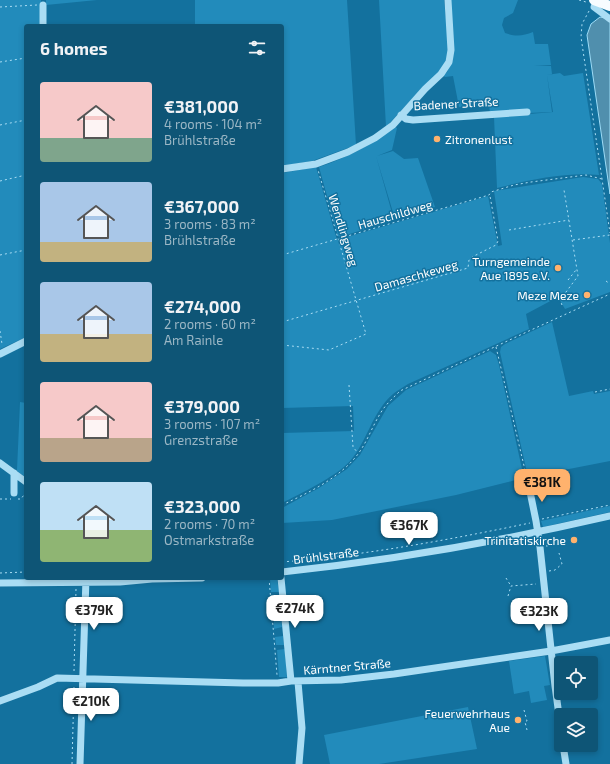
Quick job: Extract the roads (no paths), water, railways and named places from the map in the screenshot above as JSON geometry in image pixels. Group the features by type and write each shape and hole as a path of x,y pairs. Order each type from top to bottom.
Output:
{"main road":[{"path":"595,2 610,6"}],"street":[{"name":"Badener Straße","path":"448,0 451,50 449,62 441,74 401,115 406,119 413,120 527,112"},
{"path":"595,2 610,19"},
{"path":"43,5 43,24"},
{"path":"284,169 316,164 361,146 386,130 401,115"},
{"path":"2,353 24,342"},
{"path":"0,463 24,480"},
{"path":"14,473 14,492"},
{"path":"527,478 538,532 558,708"},
{"name":"Brühlstraße","path":"284,572 444,550 538,532 610,516"},
{"path":"0,583 76,582 86,580 80,764"},
{"path":"281,580 294,682 302,728 299,764"},
{"name":"Kärntner Straße","path":"0,701 38,687 57,678 192,683 278,683 341,680 394,674 551,651 610,640"},
{"path":"564,752 566,764"}],"place":[{"name":"Zitronenlust","path":"437,139"},
{"name":"Turngemeinde Aue 1895 e.V.","path":"558,268"},
{"name":"Meze Meze","path":"587,295"},
{"name":"Trinitatiskirche","path":"574,540"},
{"name":"Feuerwehrhaus Aue","path":"518,720"}]}
